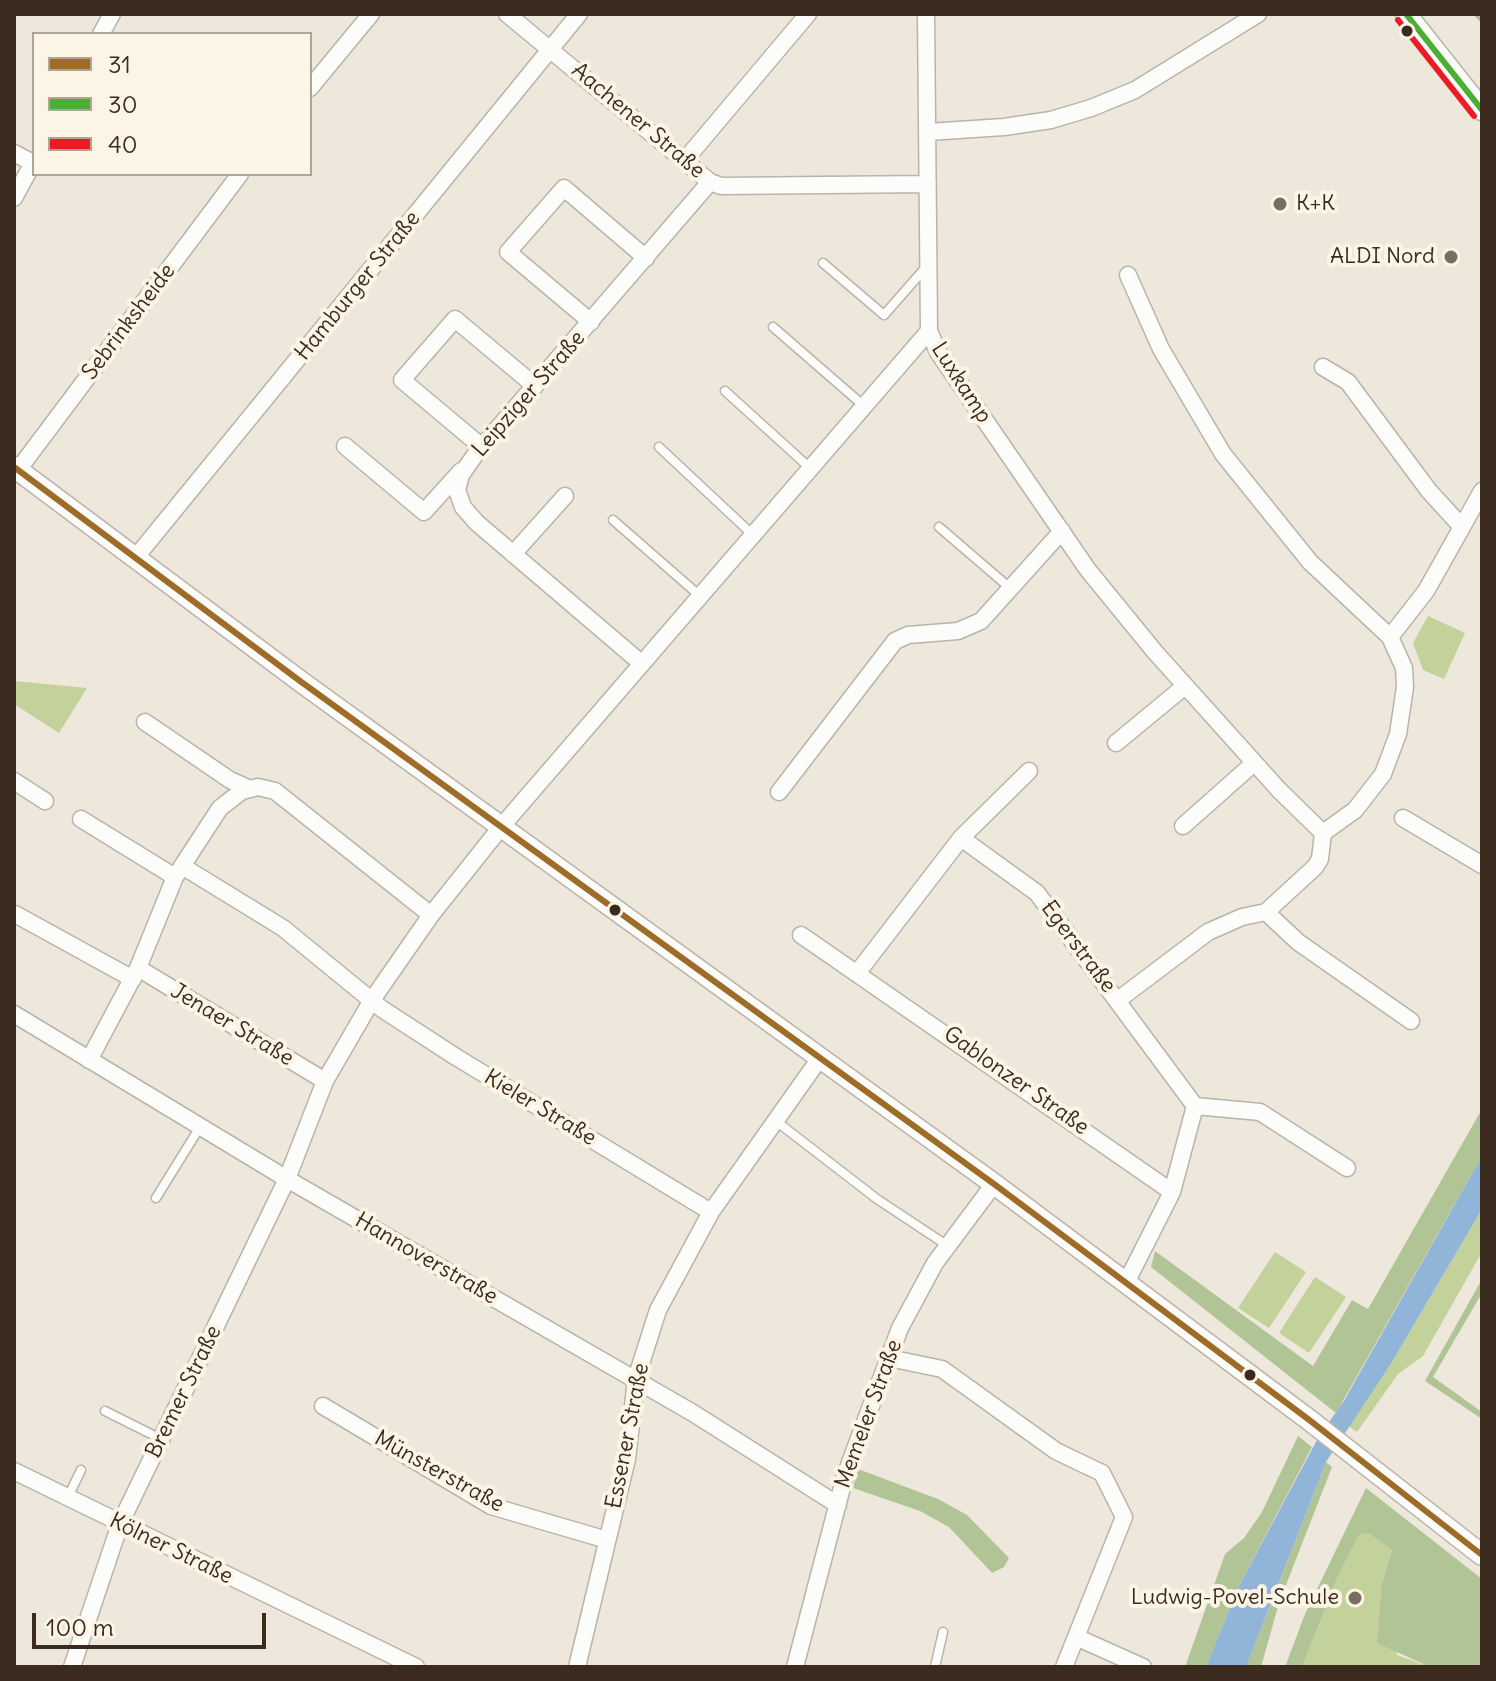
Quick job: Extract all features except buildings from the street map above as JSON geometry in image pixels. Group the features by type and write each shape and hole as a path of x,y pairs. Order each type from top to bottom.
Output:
{"street":[{"path":"102,32 112,14"},
{"path":"312,86 371,14"},
{"name":"Aachener Straße","path":"507,14 710,182 734,187 928,184"},
{"name":"Hamburger Straße","path":"136,557 579,14"},
{"path":"685,160 808,14"},
{"name":"Luxkamp","path":"926,14 929,331 938,352 1096,579 1185,686 1323,833"},
{"path":"928,132 1004,127 1051,120 1091,108 1135,90 1258,14"},
{"path":"1406,14 1482,110"},
{"path":"14,198 32,164"},
{"name":"Sebrinksheide","path":"16,469 238,176"},
{"name":"Leipziger Straße","path":"641,663 463,507 457,490 461,475 479,451 710,182"},
{"path":"591,322 508,252 564,188 646,258"},
{"path":"1128,275 1161,349 1223,454 1310,562 1390,637 1404,668 1404,712 1383,774 1366,798 1323,833 1323,847 1315,867 1266,912 1287,933 1411,1021"},
{"path":"345,446 424,512 479,451 402,380 455,319 535,386"},
{"name":"Bremer Straße","path":"72,1667 120,1524 287,1179 325,1081 372,1000 431,915 501,827 929,331"},
{"path":"1323,367 1348,382 1429,491 1462,527"},
{"path":"16,469 300,681 994,1184 1308,1419 1482,1555"},
{"path":"1390,637 1426,591 1482,491"},
{"path":"513,554 565,496"},
{"path":"779,792 895,641 908,635 969,627 981,621 1062,531"},
{"path":"1116,743 1185,686"},
{"path":"145,722 230,780 250,789"},
{"path":"1183,826 1254,763"},
{"path":"858,972 961,838 1029,771"},
{"path":"14,781 45,801"},
{"path":"89,1060 136,974 178,871 225,803 250,789 264,787 275,791 431,915"},
{"path":"1403,818 1482,865"},
{"name":"Kieler Straße","path":"81,819 283,928 372,1000 456,1057 711,1212"},
{"name":"Egerstraße","path":"961,838 1037,893 1195,1106"},
{"name":"Egerstraße","path":"1118,1000 1208,932 1242,917 1266,912"},
{"name":"Jenaer Straße","path":"15,914 136,974 325,1081"},
{"name":"Gablonzer Straße","path":"801,935 1172,1192"},
{"name":"Hannoverstraße","path":"14,1014 287,1179 636,1379 838,1505"},
{"name":"Essener Straße","path":"577,1667 627,1459 636,1379 658,1310 711,1212 820,1058"},
{"path":"1126,1283 1172,1192 1195,1106 1260,1112 1347,1168"},
{"name":"Memeler Straße","path":"795,1667 838,1505 900,1328 948,1246 994,1184"},
{"path":"889,1358 942,1369 1056,1451 1102,1473 1124,1517 1064,1667"},
{"name":"Münsterstraße","path":"323,1406 491,1506 607,1540"},
{"name":"Kölner Straße","path":"14,1471 67,1500 416,1667"},
{"path":"1076,1637 1143,1667"}],"lane":[{"path":"823,263 884,315 930,263"},
{"path":"773,327 864,406"},
{"path":"725,391 811,468"},
{"path":"659,447 753,535"},
{"path":"613,520 700,596"},
{"path":"939,527 1010,589"},
{"path":"775,1121 877,1199 948,1246"},
{"path":"156,1198 201,1126"},
{"path":"105,1411 161,1439"},
{"path":"67,1500 81,1470"},
{"path":"935,1667 943,1632"}],"green space":[{"path":"1428,616 1465,633 1444,679 1423,670 1413,643"},
{"path":"14,681 87,688 59,733 14,704"},
{"path":"1482,1109 1482,1156 1336,1413 1151,1267 1155,1251 1313,1366 1352,1300 1368,1309"},
{"path":"1482,1209 1482,1252 1423,1356 1398,1374 1357,1432 1348,1426 1392,1362"},
{"path":"1275,1252 1306,1272 1269,1328 1238,1308"},
{"path":"1315,1277 1346,1297 1309,1353 1279,1333"},
{"path":"1482,1279 1482,1293 1433,1377 1482,1412 1482,1419 1425,1381"},
{"path":"1298,1436 1312,1447 1239,1586 1206,1667 1185,1667 1225,1554 1244,1538 1262,1512"},
{"path":"1326,1462 1332,1467 1279,1603 1261,1667 1246,1667"},
{"path":"858,1469 938,1499 967,1515 1009,1558 1004,1567 992,1573 949,1527 920,1511 853,1488"},
{"path":"1366,1488 1482,1579 1482,1667 1430,1667 1377,1643 1382,1583 1392,1550 1368,1533 1359,1535 1338,1576 1302,1667 1285,1667 1305,1614"},
{"name":"Ludwig-Povel-Schule","path":"1368,1533 1392,1550 1382,1583 1397,1655 1430,1667 1302,1667 1338,1576 1359,1535"}],"water":[{"path":"1482,1156 1482,1209 1392,1362 1326,1462 1246,1667 1206,1667 1239,1586 1318,1438 1345,1399"}],"railway":[{"path":"1476,14 1482,20"}],"transit line":[{"name":"30","path":"1406,14 1482,110"},
{"name":"40","path":"1398,20 1474,116"},
{"name":"31","path":"14,467 300,681 994,1184 1308,1419 1482,1555"}],"place":[{"name":"K+K","path":"1280,204"},
{"name":"ALDI Nord","path":"1451,257"},
{"name":"Ludwig-Povel-Schule","path":"1355,1598"}]}
